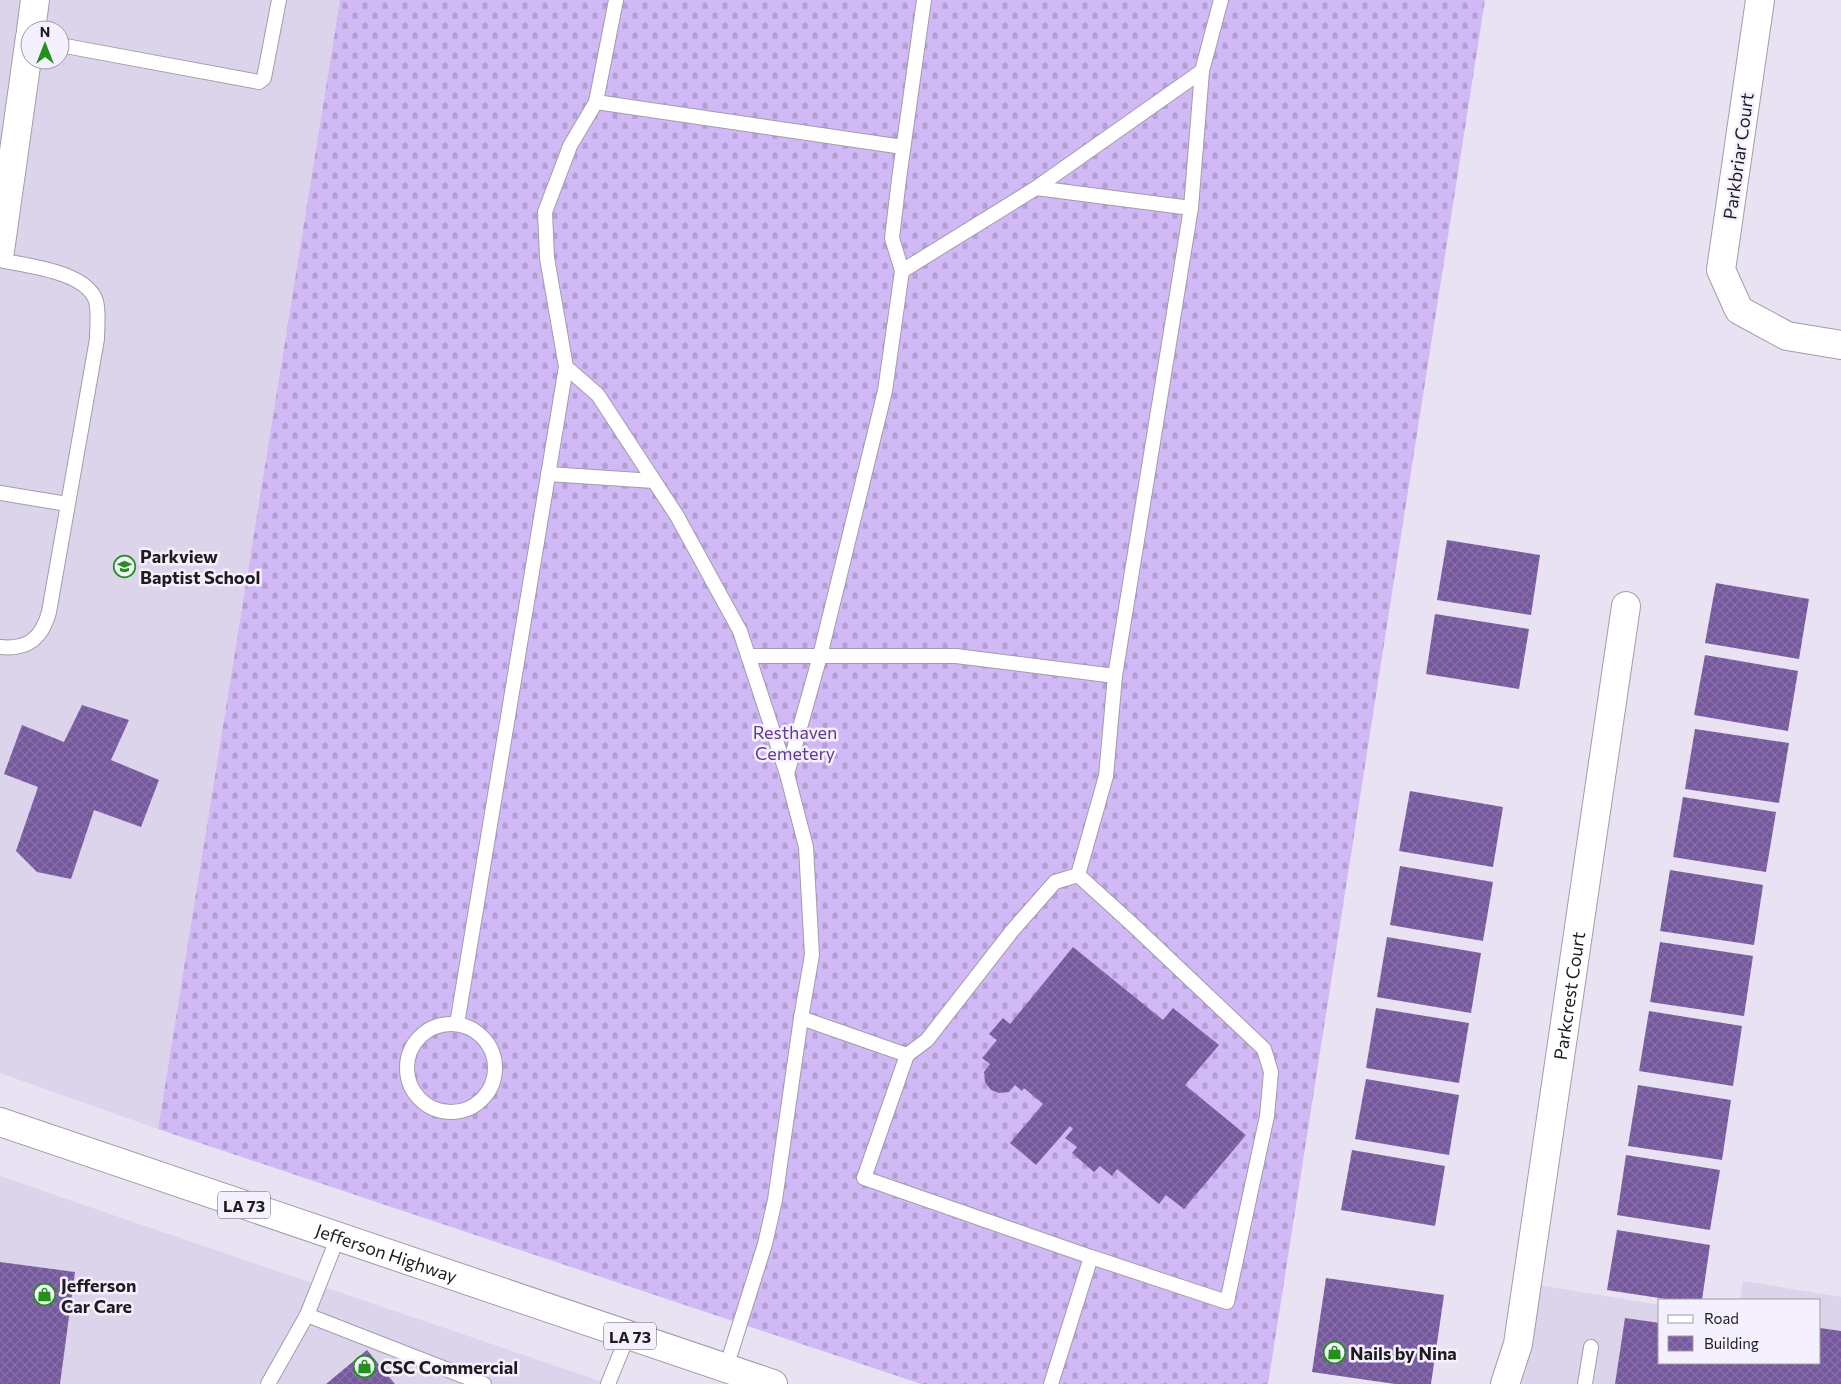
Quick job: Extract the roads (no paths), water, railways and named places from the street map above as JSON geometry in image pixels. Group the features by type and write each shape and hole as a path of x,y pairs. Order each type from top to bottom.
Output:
{"street":[{"path":"32,20 35,0"},
{"name":"Parkbriar Court","path":"1760,0 1721,270 1739,310 1787,336 1841,345"},
{"path":"0,251 26,70"},
{"name":"Parkcrest Court","path":"1505,1384 1518,1344 1626,606"},
{"name":"Jefferson Highway","path":"0,1122 773,1384"}],"lane":[{"path":"70,47 259,82 264,78 279,0"},
{"path":"458,1024 566,366 547,258 545,212 570,146 596,102 616,0"},
{"path":"787,774 820,656 885,391 902,271 892,238 924,0"},
{"path":"1078,875 1106,776 1114,676 1191,208 1202,71 1221,0"},
{"path":"902,271 1036,188 1202,71"},
{"path":"596,102 904,147"},
{"path":"1036,188 1191,208"},
{"path":"0,260 70,276 88,288 96,300 97,339 45,626 36,638 21,646 0,647"},
{"path":"566,366 598,395 677,516 740,631 787,774 806,847 812,955 801,1018 776,1200 766,1244 726,1368"},
{"path":"548,474 654,482"},
{"path":"0,493 67,504"},
{"path":"748,656 956,656 1114,676"},
{"path":"1078,875 1139,930 1264,1049 1271,1072 1267,1116 1227,1302 864,1178 907,1055 927,1040 1012,931 1055,882 1078,875"},
{"path":"801,1018 907,1055"},
{"path":"443,1024 458,1024 472,1029 484,1038 492,1051 495,1065 494,1079 488,1093 478,1104 465,1110 450,1112 436,1110 423,1102 413,1092 408,1078 407,1064 410,1050 418,1038 430,1030 443,1024"},
{"path":"268,1384 307,1315 338,1237"},
{"path":"1051,1384 1091,1257"},
{"path":"307,1315 484,1384"},
{"path":"608,1384 628,1335"},
{"path":"1585,1384 1591,1347"}],"place":[{"name":"Parkview Baptist School","path":"124,566"},
{"name":"Jefferson Car Care","path":"45,1295"},
{"name":"Nails by Nina","path":"1334,1353"},
{"name":"CSC Commercial","path":"364,1367"}],"park label":[{"name":"Resthaven Cemetery","path":"795,742"}]}
